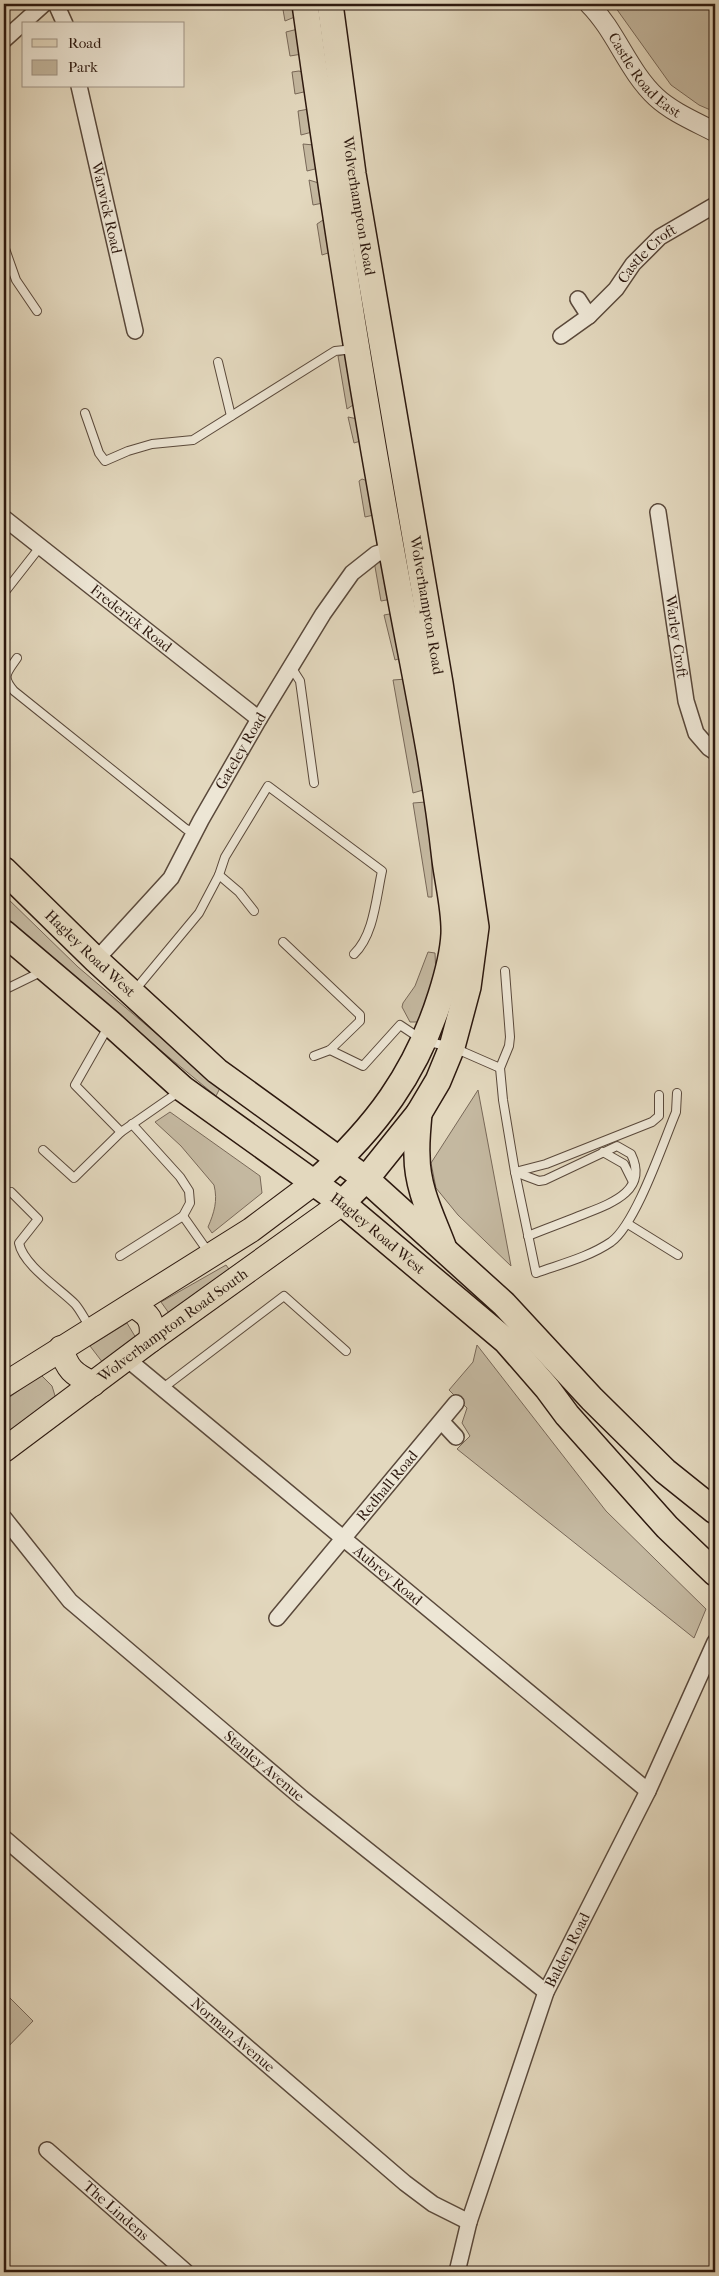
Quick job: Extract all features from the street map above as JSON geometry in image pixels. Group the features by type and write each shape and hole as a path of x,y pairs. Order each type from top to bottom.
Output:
{"highway":[{"name":"Wolverhampton Road","path":"305,4 331,188 442,831 454,934 447,978 432,1025 412,1069 384,1109 340,1159 315,1182"},
{"name":"Wolverhampton Road","path":"330,4 353,174 450,750 476,927 468,987 452,1047 438,1081 419,1113 366,1180 342,1203"},
{"path":"392,549 416,544"},
{"name":"Hagley Road West","path":"4,870 96,960 216,1071 302,1134 340,1159 366,1180 504,1304 592,1398 665,1471 711,1504"},
{"name":"Hagley Road West","path":"4,933 110,1023 183,1089 342,1203 506,1341 548,1388 567,1415 667,1527 715,1573"},
{"path":"419,1113 416,1158 424,1198 445,1251"}],"main road":[{"path":"4,1385 271,1216 315,1182"},
{"name":"Wolverhampton Road South","path":"4,1450 151,1340 342,1203"},
{"path":"132,1304 145,1312 153,1327 151,1340"},
{"path":"61,1348 66,1363 74,1374 93,1384"}],"street":[{"path":"56,4 64,22"},
{"name":"Castle Road East","path":"589,4 656,97 693,121 715,132"},
{"path":"4,40 36,7"},
{"name":"Warwick Road","path":"79,88 135,330"},
{"name":"Castle Croft","path":"561,336 589,316 616,289 633,264 660,237 715,205"},
{"path":"578,299 589,316"},
{"name":"Warley Croft","path":"658,512 686,701 696,734 715,752"},
{"name":"Frederick Road","path":"4,518 259,719"},
{"name":"Gateley Road","path":"96,960 172,878 259,719 323,614 352,573 376,554 392,549"},
{"name":"Aubrey Road","path":"127,1359 343,1536 648,1791"},
{"name":"Redhall Road","path":"277,1618 343,1536 442,1422 456,1403"},
{"path":"442,1422 456,1437"},
{"name":"Stanley Avenue","path":"4,1518 70,1601 302,1798 546,1992"},
{"name":"Balden Road","path":"457,2272 469,2222 546,1992 648,1791 715,1642"},
{"name":"Norman Avenue","path":"4,1838 405,2182 433,2204 469,2222"},
{"name":"The Lindens","path":"47,2150 186,2272"}],"lane":[{"path":"4,246 16,280 37,311"},
{"path":"85,413 99,452 105,461 128,451 152,444 193,440 335,352 358,348"},
{"path":"218,362 231,416"},
{"path":"4,592 40,547"},
{"path":"17,658 6,674 6,682 14,691 186,829 195,833"},
{"path":"291,667 300,681 314,783"},
{"path":"132,993 199,913 235,840 268,786 382,871 368,933 361,948 354,954"},
{"path":"219,875 239,892 254,911"},
{"path":"283,942 360,1015 360,1021 330,1050 314,1056"},
{"path":"4,990 47,969"},
{"path":"505,971 510,1037 500,1068 515,1172 536,1273 598,1250 613,1241 628,1224 676,1112 677,1092"},
{"path":"110,1023 75,1085 121,1132"},
{"path":"330,1050 363,1066 400,1025 424,1041 452,1047 500,1068"},
{"path":"43,1150 74,1178 121,1132 183,1089"},
{"path":"515,1172 546,1164 652,1122 659,1116 658,1095"},
{"path":"120,1256 183,1216 190,1203 189,1191 180,1177 132,1124"},
{"path":"515,1172 539,1181 544,1180 617,1146 631,1154 636,1166 633,1182 619,1199 528,1236"},
{"path":"604,1152 624,1164 633,1182"},
{"path":"10,1192 38,1219 19,1243 20,1249 43,1277 76,1305 91,1329"},
{"path":"183,1216 210,1255"},
{"path":"628,1224 678,1255"},
{"path":"163,1388 284,1296 346,1351"}],"green space":[{"path":"282,4 296,4 297,16 285,21"},
{"path":"613,4 715,4 715,112 699,105 671,85"},
{"path":"298,29 302,54 290,56 286,32"},
{"path":"299,71 305,73 308,91 295,94 292,72"},
{"path":"309,109 312,132 301,135 298,111"},
{"path":"303,144 314,145 319,168 307,171"},
{"path":"309,180 322,184 323,203 313,205"},
{"path":"323,220 329,225 334,251 322,255 317,224"},
{"path":"346,354 359,401 347,409 338,356"},
{"path":"348,417 363,420 364,440 354,443"},
{"path":"362,479 373,483 378,514 365,517 359,481"},
{"path":"384,559 392,599 381,601 374,561"},
{"path":"395,613 402,658 395,660 384,615"},
{"path":"406,679 423,790 413,793 393,680"},
{"path":"426,802 432,838 432,897 428,897 413,803"},
{"path":"4,895 78,967 220,1088 216,1096 4,921"},
{"path":"428,952 435,953 436,975 421,1022 410,1022 402,1007 403,1003 415,986"},
{"path":"478,1090 511,1266 458,1215 436,1188 431,1163"},
{"path":"170,1112 260,1176 262,1193 212,1233 208,1227 215,1207 214,1185 181,1146 155,1122"},
{"path":"226,1265 231,1272 171,1316 161,1302"},
{"path":"127,1323 136,1338 103,1363 90,1346"},
{"path":"477,1345 606,1511 706,1609 694,1638 457,1449 470,1436 462,1423 467,1408 449,1390 473,1362"},
{"path":"41,1375 52,1386 56,1399 4,1437 4,1401"},
{"path":"4,1992 33,2021 4,2051"}]}
